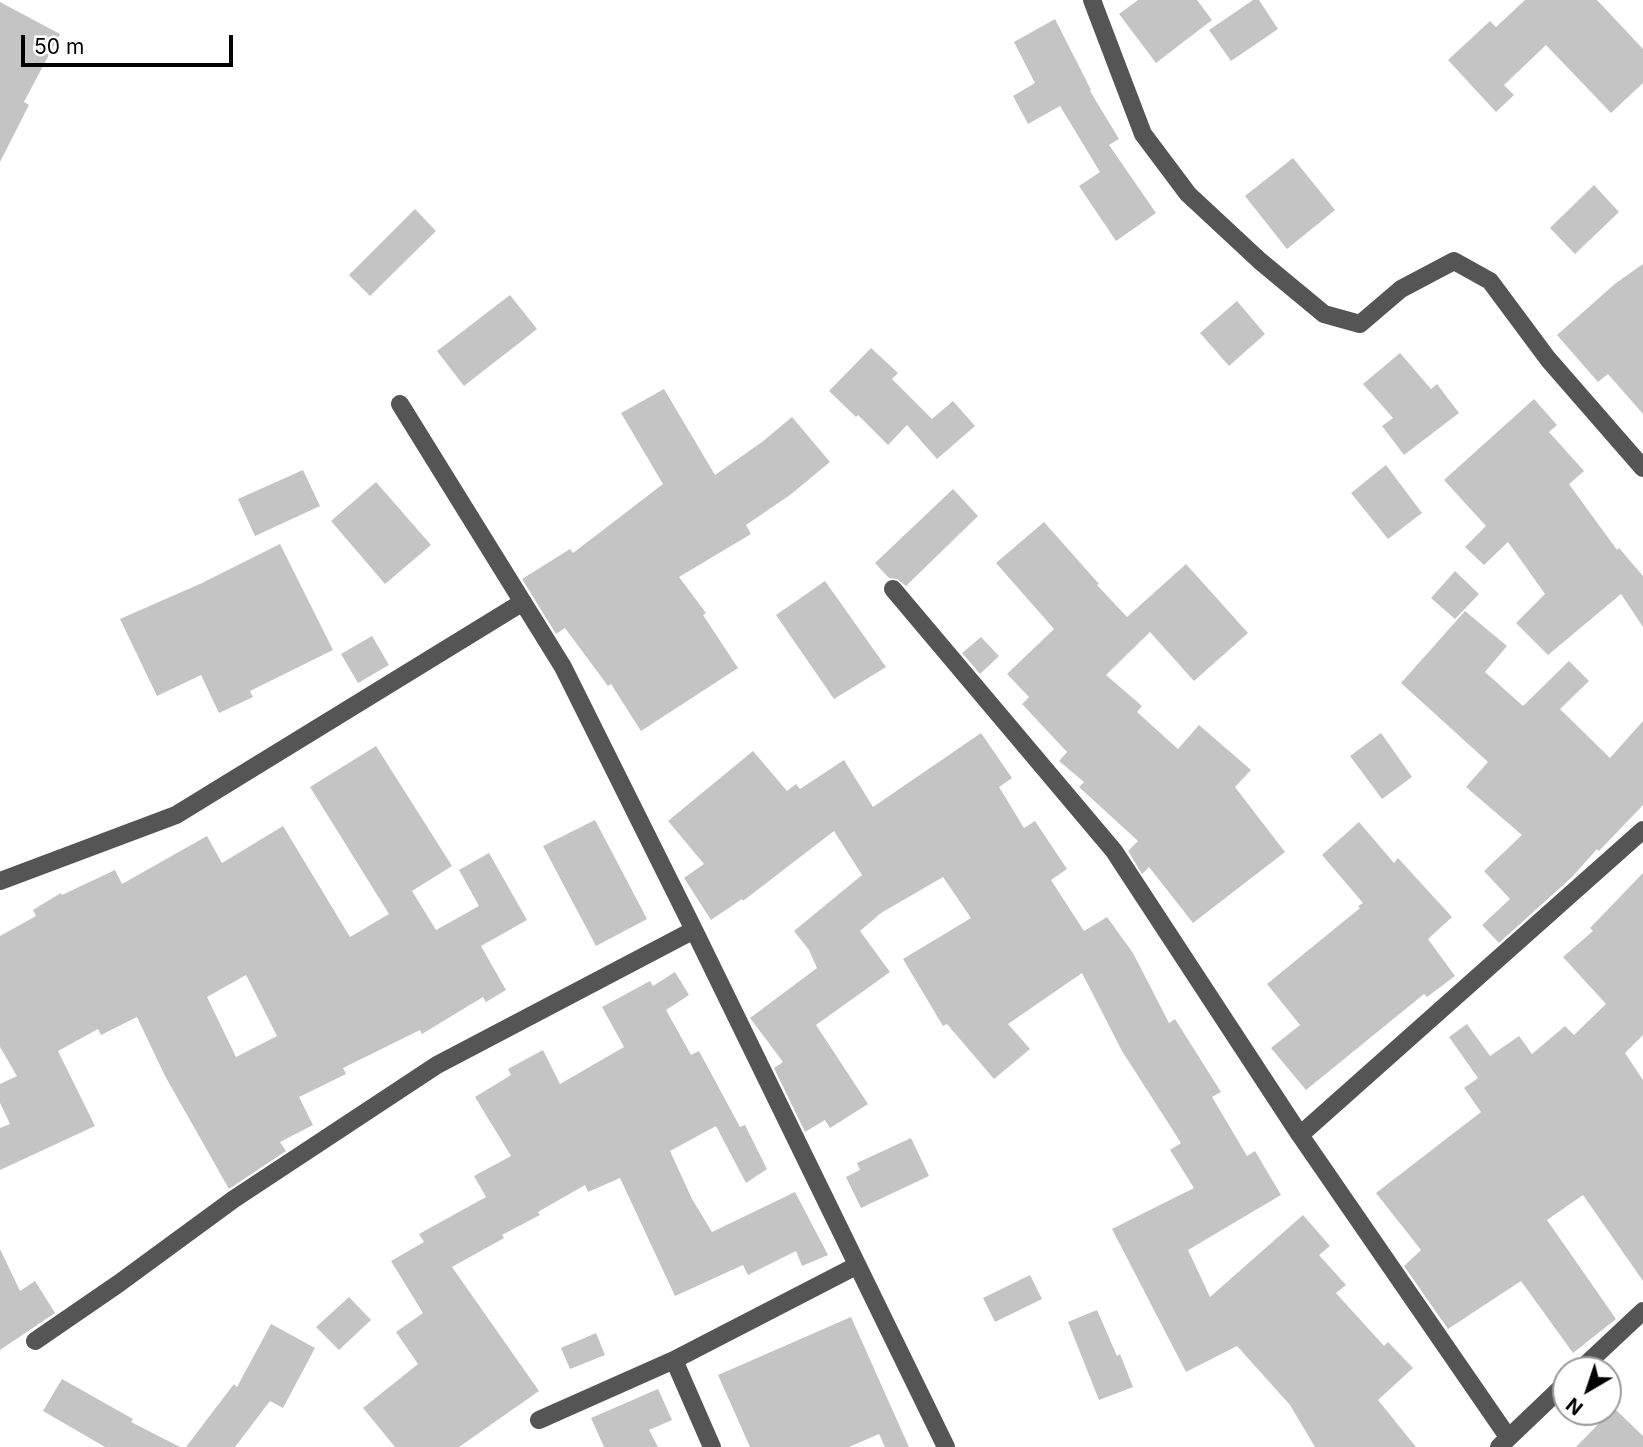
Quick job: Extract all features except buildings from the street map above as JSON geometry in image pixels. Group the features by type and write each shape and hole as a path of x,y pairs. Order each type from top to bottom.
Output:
{"street":[{"path":"1092,0 1143,134 1188,194 1260,261 1324,314 1360,324 1401,289 1454,261 1490,281 1548,359 1643,468"},
{"path":"400,404 563,667 946,1447"},
{"path":"893,589 1115,851 1503,1442 1552,1396"},
{"path":"0,881 176,815 523,602"},
{"path":"1300,1135 1643,830"},
{"path":"35,1340 118,1284 234,1199 437,1065 694,930"},
{"path":"539,1420 674,1360 856,1266"},
{"path":"1595,1356 1643,1311"},
{"path":"674,1360 712,1447"}]}
